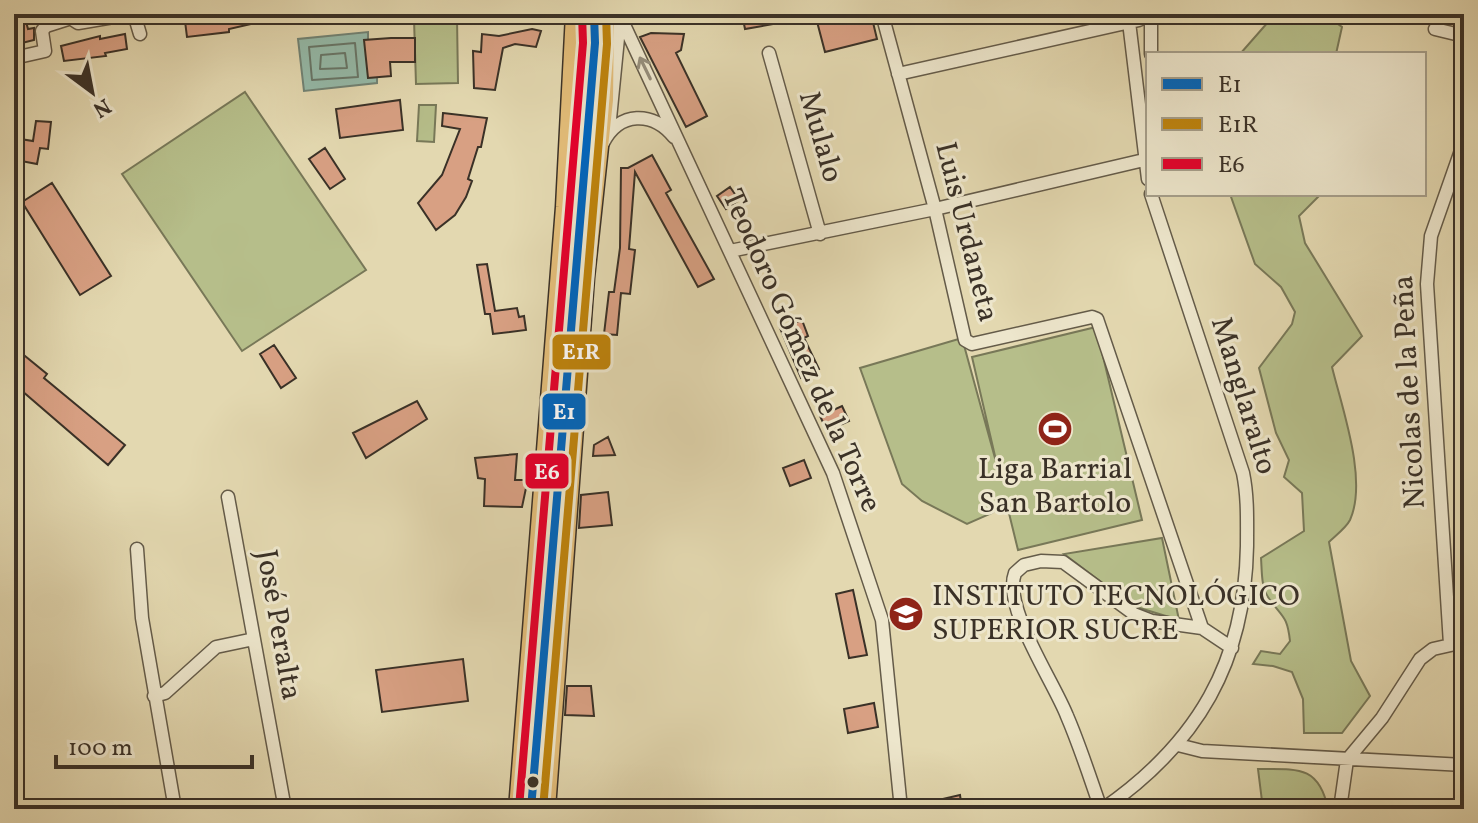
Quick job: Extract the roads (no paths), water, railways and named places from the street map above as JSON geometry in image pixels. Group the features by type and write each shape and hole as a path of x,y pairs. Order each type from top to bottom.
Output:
{"main road":[{"path":"517,809 566,191 574,14"},
{"path":"547,809 586,278 604,140 615,15"}],"street":[{"path":"14,58 45,51 44,20 66,16 90,22 133,14 140,34"},
{"name":"Luis Urdaneta","path":"882,14 935,209 967,343 1097,319 1202,628"},
{"path":"898,74 1139,20 1142,14"},
{"path":"1151,14 1151,52"},
{"name":"Teodoro Gómez de la Torre","path":"615,15 684,151 833,473 882,620 901,809"},
{"path":"730,251 935,209 1146,158 1129,22"},
{"path":"1435,29 1464,36"},
{"name":"Mulalo","path":"769,53 820,234"},
{"name":"Teodoro Gómez de la Torre","path":"604,140 628,119 653,119 664,126 684,151"},
{"name":"Nicolas de la Peña","path":"1450,644 1427,284 1431,236 1464,142"},
{"name":"Manglaralto","path":"1102,809 1148,774 1178,745 1203,710 1232,648 1246,586 1245,486 1152,196"},
{"name":"José Peralta","path":"228,497 285,809"},
{"path":"137,549 142,618 175,809"},
{"path":"1102,809 1067,715 1028,638 1015,598 1013,576 1020,568 1033,563 1063,562 1134,614 1152,621 1202,628 1232,648"},
{"path":"154,696 165,693 216,647 254,639"},
{"path":"1340,809 1347,760 1382,718 1425,653 1464,642"},
{"path":"1178,745 1202,751 1464,765"}],"water":[{"path":"368,32 368,78 377,77 377,83 304,91 298,39"}],"place":[{"name":"Liga Barrial San Bartolo","path":"1055,429"},
{"name":"INSTITUTO TECNOLÓGICO SUPERIOR SUCRE","path":"906,614"}]}
